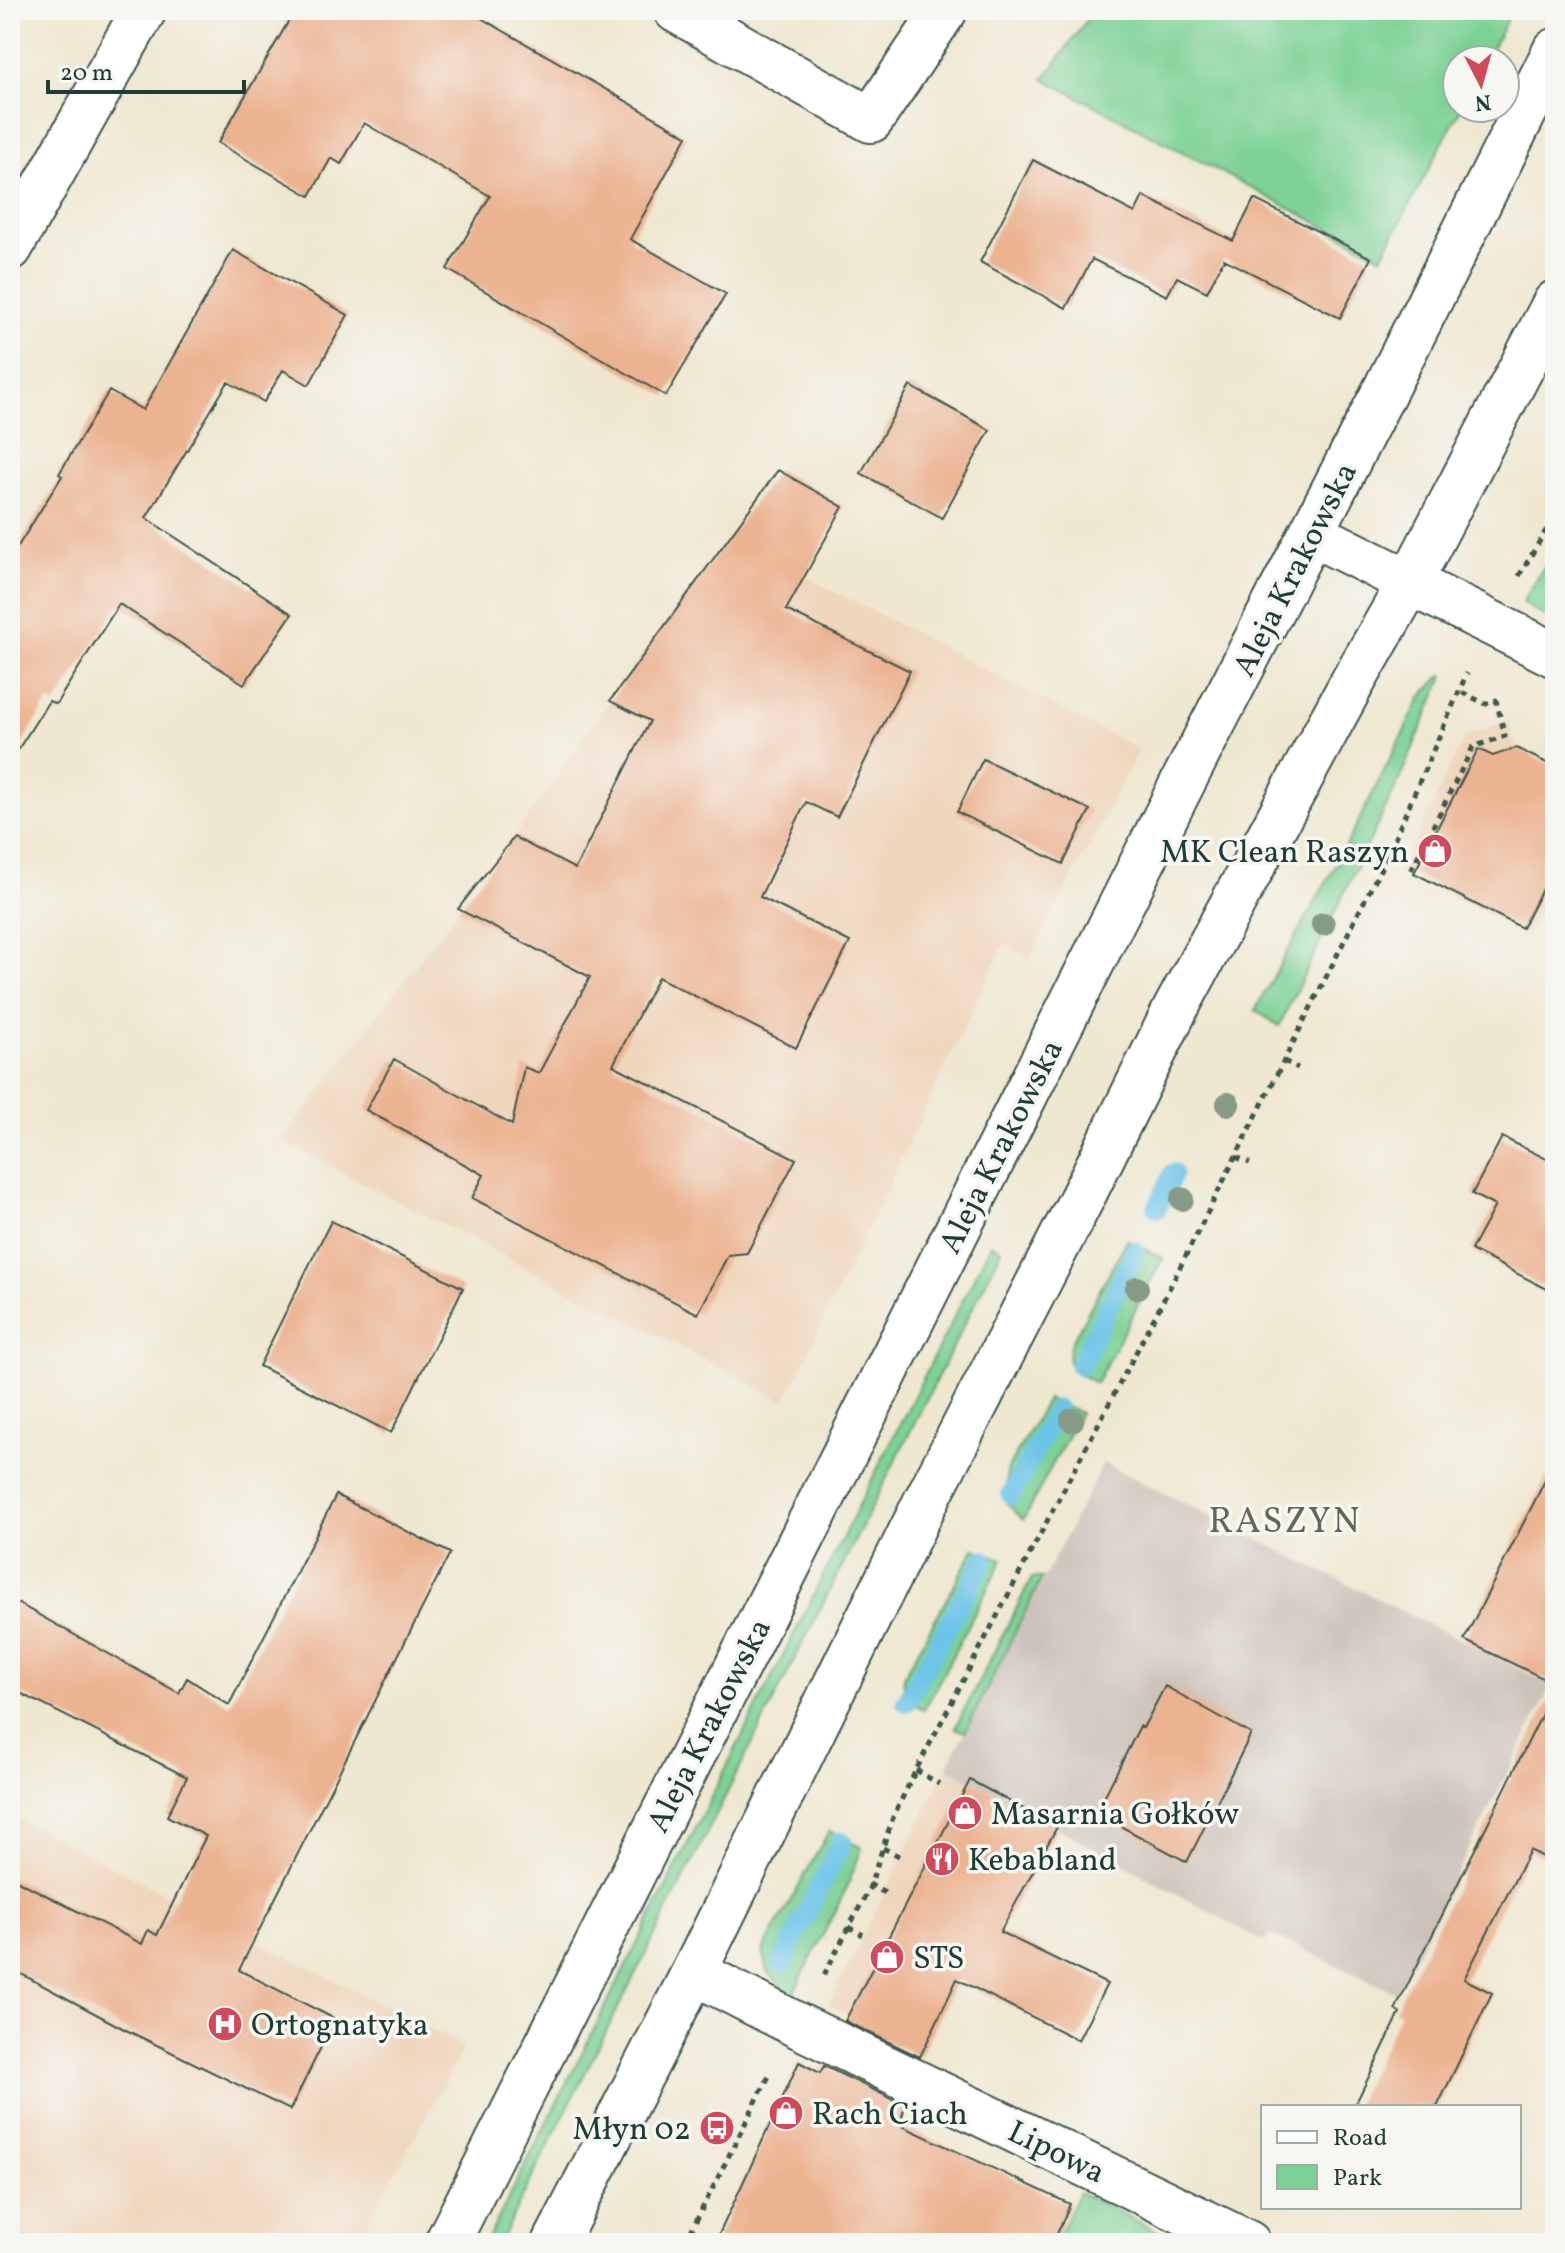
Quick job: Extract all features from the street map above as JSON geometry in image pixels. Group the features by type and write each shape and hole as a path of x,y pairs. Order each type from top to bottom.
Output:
{"main road":[{"path":"10,248 144,10"},
{"path":"676,10 871,120 945,10"},
{"name":"Aleja Krakowska","path":"447,2243 1555,51"},
{"path":"555,2243 694,1972 928,1497 1176,1008 1410,582 1555,303"},
{"path":"1313,534 1555,655"},
{"name":"Lipowa","path":"694,1972 1248,2243"}],"path":[{"path":"1512,588 1555,515"},
{"path":"818,1985 869,1884 893,1817 916,1770 1162,1303 1386,858 1473,661"},
{"path":"1411,870 1473,747 1505,736 1496,700 1486,704 1459,691"},
{"path":"1284,1061 1298,1068"},
{"path":"1236,1157 1250,1163"},
{"path":"916,1770 939,1784"},
{"path":"883,1848 903,1858"},
{"path":"869,1884 885,1893"},
{"path":"849,1927 863,1935"},
{"path":"685,2243 770,2073"}],"shaded area":[{"path":"797,572 1139,750 1030,957 1004,944 785,1401 282,1141 514,837 610,701"},
{"path":"1508,720 1515,746 1555,764 1555,881 1527,935 1401,870 1465,737"},
{"path":"1103,1463 1552,1685 1396,1993 1270,1934 1264,1942 947,1767"},
{"path":"947,1767 1057,1827 1001,1931 984,1924 919,2057 846,2020 848,2015 829,2004"},
{"path":"10,1814 464,2047 356,2243 10,2243"}],"green space":[{"path":"1094,10 1511,12 1494,44 1441,44 1441,124 1453,124 1382,257 1044,79"},
{"path":"1555,549 1555,622 1522,603"},
{"path":"1442,675 1395,789 1279,1026 1255,1010 1341,856 1422,696"},
{"path":"1127,1240 1163,1258 1096,1383 1072,1370 1068,1358 1070,1345"},
{"path":"991,1244 1002,1250 499,2243 486,2243"},
{"path":"1047,1399 1080,1413 1023,1520 1006,1502 1007,1470"},
{"path":"974,1549 1003,1559 924,1710 903,1697 904,1676"},
{"path":"1032,1578 1042,1578 965,1732 955,1728"},
{"path":"829,1831 862,1848 847,1887 792,1996 768,1972 763,1951"},
{"path":"1079,2192 1181,2243 1055,2243"}],"building":[{"path":"295,10 467,10 687,136 630,239 726,294 666,396 447,269 490,196 364,123 341,164 331,158 310,196 218,143"},
{"path":"1033,160 1135,213 1143,196 1233,241 1254,199 1371,258 1340,318 1224,259 1207,292 1177,277 1167,296 1092,259 1066,308 980,262"},
{"path":"233,250 348,315 309,385 283,370 264,402 228,382 146,518 292,614 244,684 119,604 56,704 49,701 10,762 10,559 62,476 59,474 109,391 143,410"},
{"path":"910,386 990,430 942,518 861,473"},
{"path":"778,470 843,507 786,610 910,671 837,817 806,802 760,897 850,942 796,1048 658,977 613,1065 796,1159 747,1253 728,1255 698,1314 472,1198 484,1175 366,1110 394,1059 512,1125 524,1067 539,1073 590,977 458,909 514,837 575,869 650,721 610,701"},
{"path":"1516,748 1555,767 1555,864 1522,928 1414,873 1478,749 1493,756"},
{"path":"983,759 1090,810 1063,864 957,812"},
{"path":"1502,1137 1555,1163 1555,1293 1471,1250 1495,1206 1472,1194"},
{"path":"331,1221 463,1288 391,1433 259,1366"},
{"path":"1555,1461 1555,1684 1464,1640"},
{"path":"336,1495 450,1553 239,1970 335,2019 290,2110 124,2029 10,1968 10,1877 142,1944 148,1930 157,1935 206,1836 167,1816 187,1777 10,1688 10,1599 179,1693 187,1678 229,1705"},
{"path":"1165,1686 1251,1734 1187,1862 1096,1813 1140,1726 1143,1728"},
{"path":"1555,1688 1555,1863 1530,1850 1464,1979 1492,1993 1438,2105 1355,2105 1400,2013 1395,2010"},
{"path":"970,1780 1057,1827 1000,1932 1107,1984 1078,2040 957,1979 920,2057 845,2021"},
{"path":"799,2062 820,2073 824,2066 905,2105 900,2125 1070,2204 1053,2243 715,2243"}],"waterway":[{"path":"1157,1208 1173,1173"},
{"path":"1080,1365 1135,1251"},
{"path":"1011,1495 1057,1409"},
{"path":"906,1702 984,1560"},
{"path":"782,1964 842,1841"}],"place":[{"name":"MK Clean Raszyn","path":"1435,851"},
{"name":"Masarnia Gołków","path":"965,1813"},
{"name":"Kebabland","path":"942,1859"},
{"name":"STS","path":"887,1957"},
{"name":"Ortognatyka","path":"225,2024"},
{"name":"Rach Ciach","path":"786,2113"},
{"name":"Młyn 02","path":"717,2128"}],"district":[{"name":"RASZYN","path":"1285,1519"}]}
